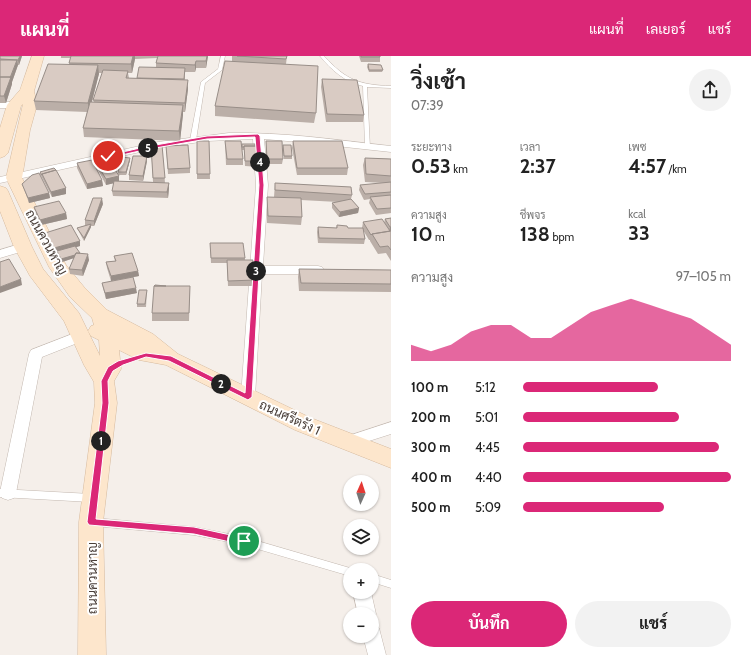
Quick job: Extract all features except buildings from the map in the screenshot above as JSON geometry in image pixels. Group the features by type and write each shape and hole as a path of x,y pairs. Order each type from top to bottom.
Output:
{"main road":[{"path":"7,179 30,106 27,91 38,56"},
{"path":"0,153 7,105 27,91"},
{"name":"ถนนควนหาญ","path":"7,179 58,267 77,292 100,315 108,336 106,403 91,522 92,655"},
{"name":"ถนนควนหาญ","path":"0,191 23,247 36,272 72,318 94,365 108,375"},
{"name":"ถนนศรีตรัง 1","path":"100,315 146,339 171,359 303,424 391,460"},
{"name":"ถนนศรีตรัง 1","path":"72,318 146,355 171,359"},
{"path":"108,375 120,363 146,355"}],"street":[{"path":"248,397 262,185 258,136"},
{"path":"7,179 144,148 207,137 258,136 391,149"},
{"path":"0,254 23,247"},
{"path":"256,270 332,271"},
{"path":"4,493 36,354 80,336"},
{"path":"348,442 391,428"},
{"path":"374,643 377,655"}],"lane":[{"path":"193,140 203,82 220,70 223,56"},
{"path":"322,56 334,70 353,82 365,86 391,86"},
{"path":"365,86 368,147"},
{"path":"4,493 93,498"},
{"path":"91,522 194,531 244,541 343,570"},
{"path":"379,580 391,584"}],"route":[{"path":"108,156 207,137 258,136 262,185 248,397 171,359 146,355 120,363 111,369 104,381 106,403 91,522 194,531 244,541"}]}
